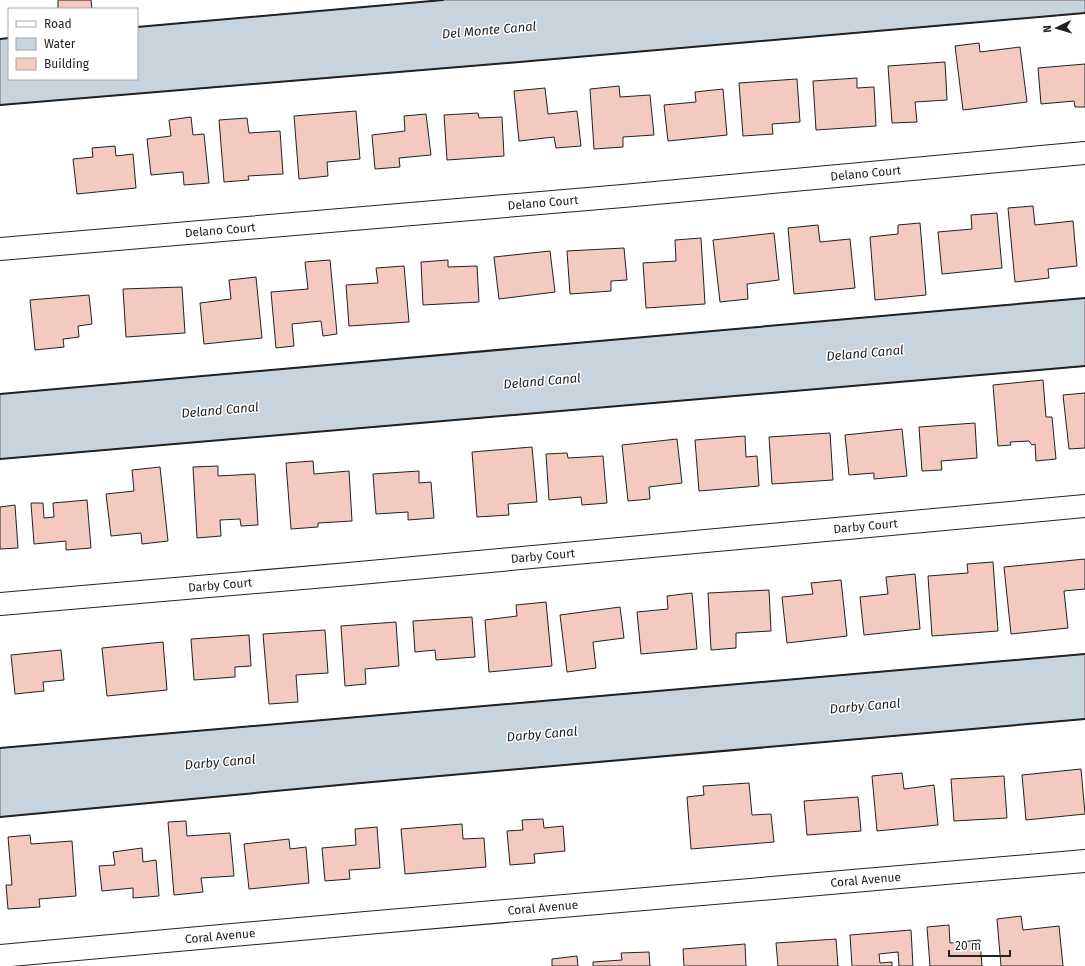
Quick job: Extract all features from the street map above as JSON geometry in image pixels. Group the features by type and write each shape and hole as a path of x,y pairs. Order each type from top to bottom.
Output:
{"street":[{"name":"Delano Court","path":"0,249 623,196 1085,153"},
{"name":"Darby Court","path":"0,604 349,574 1085,506"},
{"name":"Coral Avenue","path":"0,956 374,922 1085,861"}],"water":[{"name":"Del Monte Canal","path":"443,0 1085,0 1085,13 0,105 0,39 8,38 8,80 138,80 138,27"},
{"name":"Deland Canal","path":"1085,298 1085,366 0,459 0,394"},
{"name":"Darby Canal","path":"1085,654 1085,719 361,783 0,817 0,748"}],"building":[{"path":"58,0 91,0 92,8 58,8"},
{"path":"979,43 980,52 1020,47 1027,102 963,110 955,46"},
{"path":"945,62 947,100 915,102 917,122 892,123 888,66"},
{"path":"1085,64 1085,107 1075,107 1074,101 1041,104 1038,68"},
{"path":"857,78 857,88 874,87 876,126 816,130 813,81"},
{"path":"797,79 800,122 772,124 773,134 743,136 739,83"},
{"path":"619,86 620,97 650,95 654,135 623,137 623,147 594,149 590,89"},
{"path":"545,88 548,114 577,111 581,146 556,148 554,137 519,141 514,91"},
{"path":"723,89 727,135 668,141 664,105 696,102 695,92"},
{"path":"356,111 360,159 327,162 328,176 299,179 294,116"},
{"path":"478,113 479,118 502,117 504,156 447,160 444,115"},
{"path":"426,114 431,155 399,158 400,167 375,169 372,135 405,131 404,116"},
{"path":"191,117 193,135 204,134 209,183 184,185 183,172 151,175 147,139 171,136 169,120"},
{"path":"247,118 249,133 280,131 283,174 248,176 249,180 224,182 219,120"},
{"path":"115,146 116,156 133,154 136,188 77,194 73,159 93,157 92,148"},
{"path":"1033,206 1035,225 1073,221 1077,266 1048,269 1049,278 1015,282 1008,208"},
{"path":"997,213 1002,268 942,274 938,232 972,229 971,215"},
{"path":"920,223 926,295 875,300 870,237 898,234 898,225"},
{"path":"818,225 820,242 850,239 855,288 794,294 788,228"},
{"path":"774,233 779,280 747,284 748,299 720,302 713,240"},
{"path":"701,238 705,304 646,308 643,263 676,261 675,240"},
{"path":"624,248 627,280 611,281 611,291 570,294 567,251"},
{"path":"550,251 555,292 499,299 494,257"},
{"path":"330,260 337,334 323,336 321,321 292,324 294,346 276,348 271,292 308,289 305,262"},
{"path":"448,260 448,267 477,266 479,302 423,305 421,262"},
{"path":"404,266 409,322 349,326 346,285 378,283 376,268"},
{"path":"256,277 262,338 204,344 200,303 231,299 229,280"},
{"path":"182,287 185,333 126,337 123,289"},
{"path":"89,295 92,324 78,326 79,337 63,339 64,347 35,350 30,300"},
{"path":"1043,380 1046,417 1052,417 1056,459 1036,461 1035,444 1032,445 1029,441 1010,442 1011,445 998,446 993,385"},
{"path":"1085,393 1085,448 1069,449 1063,395"},
{"path":"975,423 977,458 941,461 942,470 922,471 919,427"},
{"path":"902,429 907,476 874,479 874,473 849,475 845,435"},
{"path":"830,433 833,480 772,484 769,437"},
{"path":"745,436 746,457 757,456 759,486 699,491 695,440"},
{"path":"677,439 682,483 649,487 650,499 628,501 622,445"},
{"path":"532,447 537,502 508,504 509,515 477,517 472,452"},
{"path":"567,453 568,458 603,456 607,503 582,505 581,497 549,500 546,454"},
{"path":"313,461 314,474 349,471 352,521 318,523 318,527 291,529 286,463"},
{"path":"218,466 218,476 255,474 258,525 241,526 240,519 220,520 221,536 197,538 193,467"},
{"path":"160,467 168,541 142,544 141,533 111,536 106,494 134,491 132,470"},
{"path":"419,471 419,483 431,482 434,518 408,520 408,512 376,514 373,474"},
{"path":"87,500 91,548 66,550 66,541 34,544 31,503 43,503 44,518 54,517 53,503"},
{"path":"15,505 18,548 0,549 0,507"},
{"path":"1085,559 1085,589 1064,591 1068,628 1011,634 1004,567"},
{"path":"993,562 998,631 932,636 928,576 968,573 967,564"},
{"path":"915,574 920,629 864,635 860,597 888,594 886,577"},
{"path":"841,580 847,636 787,643 782,597 813,594 811,583"},
{"path":"769,590 771,631 736,633 736,648 711,650 708,593"},
{"path":"692,593 697,649 641,654 637,612 668,609 667,596"},
{"path":"546,602 552,666 489,672 485,620 517,616 516,605"},
{"path":"620,607 624,638 593,642 596,668 567,672 560,615"},
{"path":"472,617 475,657 436,660 435,650 415,652 413,621"},
{"path":"396,622 399,666 365,669 366,684 345,686 341,626"},
{"path":"325,630 328,673 296,675 298,702 269,704 263,634"},
{"path":"249,635 251,666 235,667 235,677 194,680 191,639"},
{"path":"163,642 167,690 107,696 102,648"},
{"path":"61,650 64,680 43,682 44,691 15,694 11,655"},
{"path":"1081,769 1085,814 1026,820 1022,775"},
{"path":"902,773 904,789 934,785 938,825 877,831 872,776"},
{"path":"1004,776 1007,818 954,821 951,779"},
{"path":"749,783 752,815 771,814 774,842 691,849 687,797 704,795 703,786"},
{"path":"858,797 861,831 807,835 804,801"},
{"path":"543,819 544,828 563,826 565,851 534,854 535,863 510,865 507,831 523,830 522,820"},
{"path":"186,821 187,836 230,833 234,876 201,878 203,892 174,895 168,822"},
{"path":"462,824 463,839 484,838 486,867 405,874 401,829"},
{"path":"377,827 380,868 349,870 350,879 325,881 322,848 356,845 355,829"},
{"path":"30,835 31,844 72,841 76,896 39,899 40,907 8,909 6,885 12,885 8,837"},
{"path":"289,839 290,849 306,847 309,883 249,889 244,844"},
{"path":"142,848 143,862 156,860 159,896 133,898 133,888 102,891 99,866 115,865 113,852"},
{"path":"1021,916 1023,930 1059,926 1063,966 1001,966 997,919"},
{"path":"949,925 950,943 980,940 982,966 930,966 927,927"},
{"path":"911,930 913,966 899,966 898,952 879,954 880,963 892,962 892,966 852,966 850,935"},
{"path":"836,939 838,966 778,966 776,943"},
{"path":"745,944 746,966 684,966 683,949"},
{"path":"649,952 650,966 593,966 593,962 622,960 621,953"},
{"path":"577,956 578,966 552,966 552,959"}],"wall":[{"path":"138,27 443,0"},
{"path":"0,105 1085,13"},
{"path":"0,39 8,38"},
{"path":"0,394 1085,298"},
{"path":"0,459 1085,366"},
{"path":"0,748 1085,654"},
{"path":"0,817 361,783 1085,719"}]}
